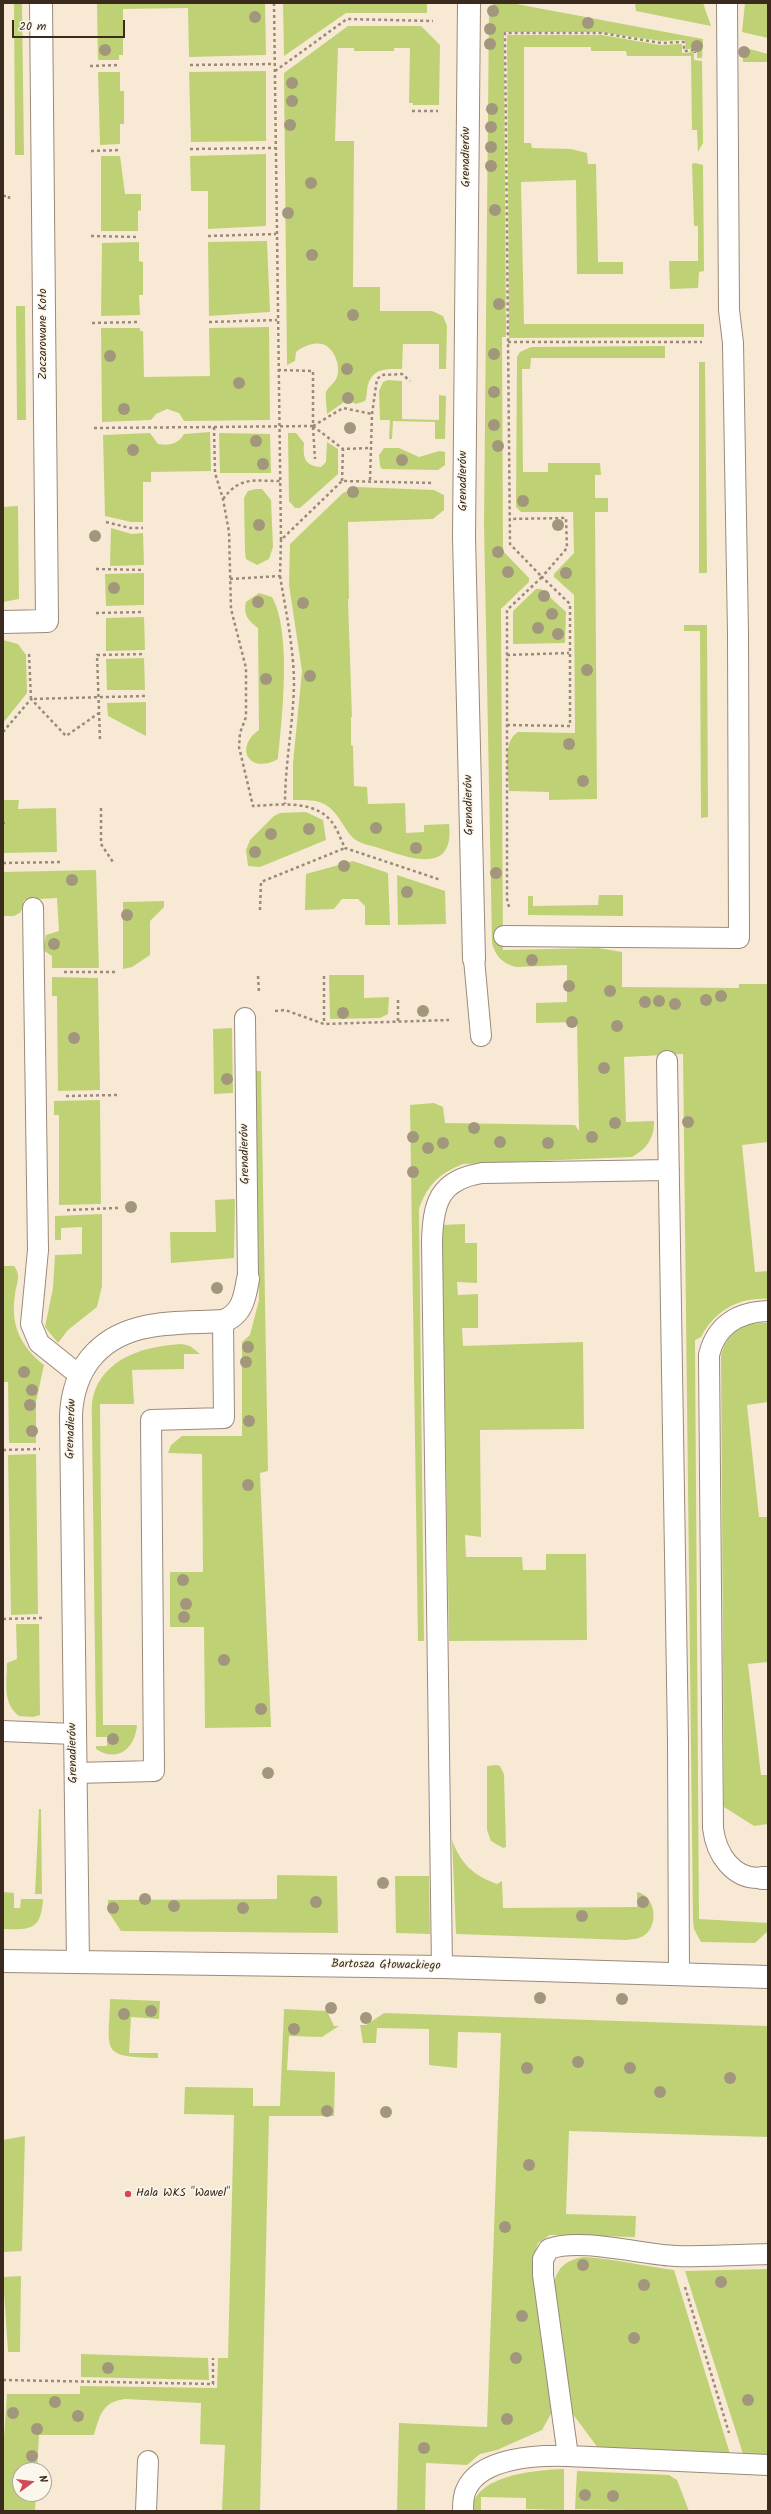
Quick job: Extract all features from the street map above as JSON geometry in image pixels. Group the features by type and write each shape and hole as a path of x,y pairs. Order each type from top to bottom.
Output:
{"street":[{"name":"Zaczarowane Koło","path":"3,622 47,621 41,3"},
{"name":"Grenadierów","path":"469,3 464,537 474,959"},
{"name":"Grenadierów","path":"78,1962 71,1415 74,1390 79,1375 99,1349 119,1334 150,1326 223,1321 234,1317 243,1304 248,1279"},
{"name":"Bartosza Głowackiego","path":"3,1961 442,1967 768,1977"}],"lane":[{"path":"504,936 739,938 738,625 733,343 729,310 727,3"},
{"path":"33,908 38,1250 31,1324 39,1343 79,1375"},
{"path":"474,959 481,1036"},
{"name":"Grenadierów","path":"245,1018 248,1279"},
{"path":"667,1061 670,1170 678,1741 679,1974"},
{"path":"442,1967 432,1242 434,1209 441,1194 451,1184 464,1176 482,1172 670,1170"},
{"path":"765,1878 749,1878 739,1874 726,1862 717,1847 713,1828 709,1355 717,1334 729,1321 741,1315 768,1312"},
{"path":"75,1774 154,1771 152,1420 224,1418 223,1321"},
{"path":"3,1731 74,1734"},
{"path":"568,2456 543,2275 545,2252 556,2246 566,2245 626,2249 675,2256 768,2254"},
{"path":"463,2511 464,2496 469,2484 490,2467 539,2455 768,2466"},
{"path":"146,2511 148,2461"}],"path":[{"path":"274,3 281,540 280,576 289,634 294,684 285,768 285,804"},
{"path":"275,71 347,19 433,21"},
{"path":"507,724 570,726 570,604 510,544 505,33 601,33 661,43 684,42 684,51 695,50 696,59"},
{"path":"190,65 275,64"},
{"path":"90,66 119,65"},
{"path":"412,111 446,111"},
{"path":"190,149 275,148"},
{"path":"91,151 120,150"},
{"path":"208,236 276,234"},
{"path":"91,236 139,237"},
{"path":"209,322 277,320"},
{"path":"92,323 139,322"},
{"path":"508,342 710,342"},
{"path":"278,370 313,371 313,426 315,459"},
{"path":"370,480 372,414 377,379 382,375 402,374 410,381"},
{"path":"94,428 313,426 343,408 372,414"},
{"path":"313,426 343,449 371,448"},
{"path":"214,427 215,473 223,499 229,532 233,623 246,668 247,707 246,717 240,733 241,760 253,806 285,804 314,808 324,812 332,822 345,848"},
{"path":"342,481 343,449"},
{"path":"281,540 342,481 370,480 441,483"},
{"path":"223,499 239,483 245,481 280,481"},
{"path":"509,519 566,518 567,548 542,577 506,610 506,899 511,911"},
{"path":"106,522 143,528"},
{"path":"96,569 144,570"},
{"path":"230,579 280,576"},
{"path":"96,613 144,612"},
{"path":"507,655 569,652"},
{"path":"3,732 31,699 30,654"},
{"path":"100,739 97,655 144,654"},
{"path":"31,699 145,696"},
{"path":"31,699 66,736 99,713"},
{"path":"101,808 101,844 113,862"},
{"path":"260,910 261,882 345,848 444,881"},
{"path":"3,863 63,862"},
{"path":"56,972 115,972"},
{"path":"324,976 324,1024"},
{"path":"398,998 398,1021"},
{"path":"245,1018 250,1011 285,1010 324,1024 457,1020"},
{"path":"58,1096 118,1095"},
{"path":"60,1210 118,1208"},
{"path":"3,1450 32,1449"},
{"path":"3,1619 34,1619"},
{"path":"675,2256 738,2464"},
{"path":"3,2380 213,2384 213,2358"}],"green space":[{"path":"14,3 22,3 24,155 15,155"},
{"path":"97,3 265,3 266,55 189,57 188,8 123,9 123,55 119,55 119,60 98,60"},
{"path":"283,3 427,3 427,13 346,13 284,56"},
{"path":"494,3 511,3 703,39 702,58 697,58 697,49 686,49 685,40 661,41 600,32 504,32 506,337 502,337 503,551 529,578 529,582 501,609 503,950 598,948 622,952 622,987 739,988 739,984 768,984 768,1142 742,1145 755,1272 768,1271 768,1299 747,1300 728,1308 713,1320 701,1337 695,1340 699,1919 768,1923 768,1931 755,1943 701,1942 694,1929 693,1921 683,1054 624,1057 626,1122 654,1121 653,1133 649,1142 638,1154 632,1157 463,1164 448,1171 435,1181 422,1201 419,1209 424,1641 418,1641 410,1105 434,1103 443,1107 445,1123 575,1125 579,1131 577,1022 536,1023 536,1003 567,1002 567,965 516,967 507,964 500,959 495,952 492,943 484,524 489,10"},
{"path":"635,3 703,3 711,26 636,11"},
{"path":"745,3 768,3 768,38 742,32"},
{"path":"348,26 421,26 440,45 439,105 413,105 413,103 409,103 410,48 394,48 394,51 354,51 354,48 338,48 335,141 354,141 353,287 380,287 380,311 432,311 443,316 447,326 446,369 439,369 439,344 403,344 402,369 387,369 379,371 369,382 365,401 356,404 347,400 327,414 326,392 336,379 338,373 336,358 330,349 322,344 308,345 296,352 295,361 287,365 284,73"},
{"path":"507,35 602,35 660,45 682,44 682,53 694,52 694,60 702,61 703,143 698,152 697,130 692,130 691,56 627,56 626,51 591,51 591,47 524,47 524,143 531,143 532,148 571,149 587,153 588,164 596,164 598,262 623,262 623,274 577,274 576,180 521,182 524,324 704,324 704,337 509,338"},
{"path":"742,47 768,54 768,227 767,62 743,62"},
{"path":"266,71 266,141 191,142 189,72"},
{"path":"98,72 120,72 120,91 124,91 124,124 120,124 120,144 100,145"},
{"path":"266,154 266,226 208,229 208,191 191,191 190,156"},
{"path":"101,156 120,156 125,194 141,194 141,210 138,211 138,231 101,231"},
{"path":"695,163 703,165 704,271 699,272 698,288 670,289 669,261 698,261 698,226 694,226 692,164"},
{"path":"267,241 270,312 209,316 208,242"},
{"path":"139,242 139,261 143,262 143,295 139,295 140,315 101,316 102,243"},
{"path":"16,306 25,306 26,420 17,420"},
{"path":"269,327 270,420 184,421 179,413 167,409 156,414 151,420 102,422 101,328 140,328 140,331 143,331 144,377 210,376 209,328"},
{"path":"665,346 665,358 531,358 530,369 522,369 523,472 548,472 548,463 600,463 601,475 595,475 595,498 608,498 608,512 595,512 597,799 549,800 549,792 509,791 507,759 509,743 518,732 575,733 574,595 554,577 554,574 574,553 573,512 521,512 516,507 517,357 520,352 531,347"},
{"path":"699,362 705,362 707,573 699,573"},
{"path":"388,380 402,381 402,419 439,420 439,395 446,396 445,439 435,439 435,422 393,421 392,439 389,439 390,420 380,420 379,391 383,382"},
{"path":"210,432 211,471 151,472 151,482 143,482 143,522 131,522 105,516 103,435 150,433 158,444 166,445 173,444 184,434"},
{"path":"219,433 270,434 271,473 220,473"},
{"path":"288,433 296,433 304,443 304,456 311,465 321,467 326,462 327,442 338,449 338,474 300,508 295,508 289,501"},
{"path":"384,448 399,448 419,457 439,451 445,452 445,465 438,470 382,469 380,466 379,455"},
{"path":"356,487 434,490 444,495 444,510 433,519 348,522 348,599 352,717 351,745 353,746 354,786 367,787 368,804 405,803 406,833 424,832 424,825 449,824 449,840 445,850 438,857 429,859 418,859 359,842 353,838 346,830 338,816 326,805 314,801 293,800 293,763 302,671 289,585 290,544 343,493"},
{"path":"262,489 271,500 273,547 269,559 257,565 246,559 244,498 248,491"},
{"path":"18,506 19,599 3,602 3,507"},
{"path":"111,528 132,534 143,533 144,565 110,566"},
{"path":"144,573 144,605 106,606 105,574"},
{"path":"536,589 541,589 566,612 565,643 513,644 513,611"},
{"path":"259,593 272,597 278,613 284,653 282,721 278,759 260,764 253,762 248,757 246,751 247,744 251,737 259,730 258,628 251,623 245,610 246,602"},
{"path":"144,617 145,650 106,651 106,618"},
{"path":"684,625 707,625 708,817 701,818 700,631 684,631"},
{"path":"3,640 18,644 26,655 27,693 3,723"},
{"path":"144,658 145,690 107,690 106,659"},
{"path":"146,702 146,736 108,716 107,703"},
{"path":"3,800 19,800 18,809 56,808 57,852 3,853 3,824 5,822 3,821"},
{"path":"306,812 323,820 326,840 260,867 248,866 246,850 250,840 274,816 280,813"},
{"path":"353,861 388,873 390,925 365,925 365,906 358,899 342,899 334,909 305,910 306,874"},
{"path":"96,870 99,968 52,968 52,956 43,950 46,935 59,931 57,898 24,900 21,912 14,916 3,916 3,872"},
{"path":"397,875 445,891 446,924 398,925"},
{"path":"599,895 623,895 623,916 528,915 528,896 533,896 533,906 598,905"},
{"path":"164,901 164,907 150,921 150,955 132,967 123,969 123,902"},
{"path":"329,975 364,975 364,998 389,997 388,1014 380,1018 330,1019"},
{"path":"52,977 98,978 100,1090 58,1091 57,996 52,996"},
{"path":"232,1028 233,1093 214,1094 213,1029"},
{"path":"256,1071 261,1071 268,1471 260,1473 271,1727 205,1728 204,1627 170,1627 170,1572 203,1572 202,1454 168,1453 171,1445 182,1436 242,1436 242,1342 250,1335 259,1300"},
{"path":"100,1100 101,1204 59,1205 59,1115 54,1115 54,1101"},
{"path":"235,1199 234,1258 171,1263 170,1232 216,1232 215,1200"},
{"path":"102,1214 102,1286 97,1307 68,1330 58,1343 45,1327 53,1288 55,1255 82,1254 82,1227 61,1228 61,1240 55,1240 55,1216"},
{"path":"465,1224 465,1243 477,1243 477,1283 457,1282 458,1295 478,1294 478,1328 462,1328 463,1346 583,1342 584,1429 480,1430 481,1537 465,1535 466,1557 522,1557 523,1570 546,1570 546,1554 586,1554 587,1640 449,1641 442,1225"},
{"path":"3,1266 14,1266 18,1273 14,1316 19,1334 29,1351 44,1365 36,1402 36,1443 9,1443 8,1382 3,1382"},
{"path":"768,1323 768,1402 747,1405 759,1517 768,1517 768,1662 748,1664 761,1775 768,1775 768,1824 754,1826 724,1807 721,1356 727,1341 737,1330 751,1324"},
{"path":"182,1344 190,1346 200,1354 184,1354 184,1369 132,1370 134,1404 100,1404 103,1725 137,1725 136,1733 129,1747 118,1754 111,1755 96,1749 96,1746 107,1746 107,1737 96,1737 92,1400 98,1383 106,1372 116,1363 141,1351 168,1345"},
{"path":"36,1454 38,1614 11,1615 8,1455"},
{"path":"16,1624 39,1624 40,1715 33,1717 19,1716 10,1705 8,1699 6,1685 7,1663 17,1659"},
{"path":"487,1766 500,1766 504,1774 506,1847 503,1848 491,1841 487,1830"},
{"path":"39,1809 41,1809 42,1894 35,1894"},
{"path":"452,1840 459,1856 469,1868 489,1881 497,1884 502,1881 503,1908 637,1907 637,1892 643,1894 651,1903 654,1916 651,1928 642,1936 626,1940 456,1934"},
{"path":"277,1875 337,1876 338,1933 121,1931 108,1911 108,1900 277,1899"},
{"path":"395,1876 429,1876 430,1934 396,1933"},
{"path":"3,1892 14,1893 14,1908 20,1908 21,1899 43,1899 40,1917 33,1926 21,1929 3,1929"},
{"path":"110,1999 160,2001 159,2019 131,2017 129,2053 158,2053 158,2058 125,2056 117,2053 112,2048 109,2041"},
{"path":"284,2009 327,2011 334,2026 339,2026 322,2037 289,2036 287,2070 335,2072 334,2116 269,2116 260,2511 222,2511 225,2445 200,2444 201,2403 125,2399 111,2403 107,2406 100,2416 94,2435 39,2435 37,2462 12,2462 12,2502 36,2502 35,2511 3,2511 3,2451 7,2394 80,2394 80,2386 217,2388 218,2358 228,2358 234,2115 184,2114 185,2087 253,2088 253,2106 280,2106"},
{"path":"384,2013 768,2026 768,2137 569,2131 566,2214 636,2216 635,2237 550,2235 538,2243 532,2263 553,2410 542,2430 497,2450 480,2454 467,2465 426,2463 425,2511 397,2511 399,2423 487,2427 501,2033 458,2032 457,2068 429,2065 429,2029 377,2028 376,2043 363,2043 360,2025 366,2025"},
{"path":"25,2136 22,2251 3,2252 3,2140"},
{"path":"584,2257 674,2270 730,2454 598,2448 572,2413 554,2283 558,2272 564,2265 573,2260"},
{"path":"768,2269 768,2456 743,2454 685,2271"},
{"path":"21,2276 20,2352 8,2352 3,2277"},
{"path":"81,2354 208,2358 209,2380 81,2377"},
{"path":"564,2469 564,2510 526,2509 526,2498 481,2497 481,2511 472,2511 475,2499 483,2489 494,2482 523,2473"},
{"path":"577,2471 669,2475 677,2480 689,2511 575,2509"}],"place":[{"name":"Hala WKS \"Wawel\"","path":"128,2194"}]}
